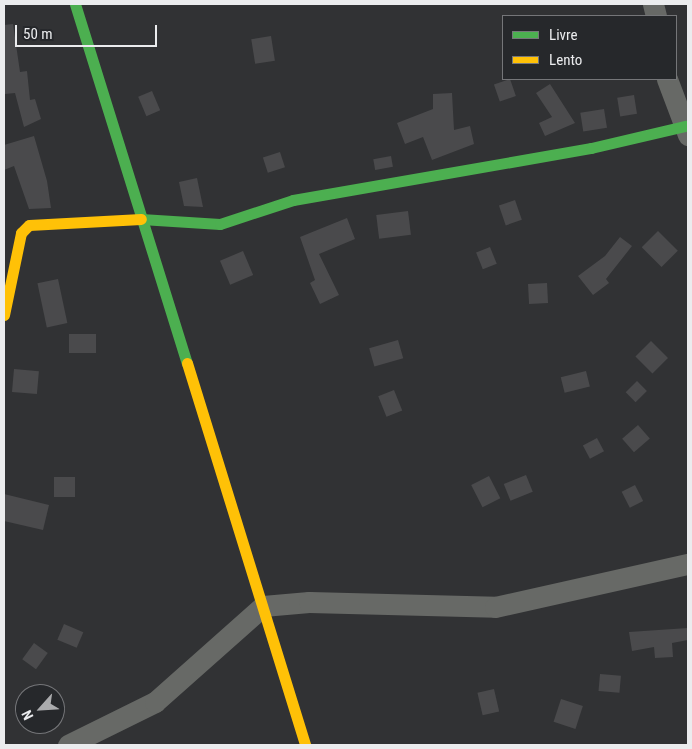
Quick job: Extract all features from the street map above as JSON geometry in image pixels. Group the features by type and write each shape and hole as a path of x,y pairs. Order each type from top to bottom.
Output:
{"street":[{"path":"74,4 305,745"},
{"path":"4,315 24,228 142,219 220,224 293,200 686,131 667,80"},
{"path":"68,745 156,702 263,606 309,602 495,607 688,564"}],"building":[{"path":"13,24 20,72 27,71 30,100 35,99 41,119 24,127 15,93 5,94 4,25"},
{"path":"271,36 275,61 255,64 251,39"},
{"path":"510,80 516,96 500,102 494,85"},
{"path":"550,84 575,123 545,136 539,123 552,117 536,93"},
{"path":"152,91 160,110 146,116 138,97"},
{"path":"452,93 454,130 470,126 474,144 432,160 423,137 405,144 397,123 433,109 433,94"},
{"path":"634,95 637,114 620,116 617,98"},
{"path":"604,109 607,128 583,132 580,113"},
{"path":"34,136 47,181 51,208 29,209 14,166 4,170 4,145"},
{"path":"280,152 285,167 268,173 263,158"},
{"path":"391,156 393,167 375,170 373,159"},
{"path":"197,178 203,207 184,206 179,182"},
{"path":"515,200 522,220 506,225 499,206"},
{"path":"408,211 411,235 379,239 376,215"},
{"path":"347,218 355,239 319,254 339,295 320,304 310,283 315,280 300,237"},
{"path":"658,231 678,251 662,267 642,247"},
{"path":"620,237 632,246 606,279 609,283 593,295 578,276 605,256"},
{"path":"490,247 497,264 483,269 476,253"},
{"path":"243,251 253,275 230,285 220,261"},
{"path":"58,279 67,323 47,327 37,283"},
{"path":"547,283 548,303 529,304 528,284"},
{"path":"69,334 96,334 96,353 69,353"},
{"path":"398,340 403,358 374,367 369,348"},
{"path":"651,341 668,358 652,374 635,357"},
{"path":"14,369 39,371 37,394 12,392"},
{"path":"586,371 590,387 565,393 561,377"},
{"path":"637,381 647,391 636,402 626,392"},
{"path":"394,390 402,410 386,417 378,396"},
{"path":"638,425 650,439 634,452 622,439"},
{"path":"597,438 604,451 590,459 583,446"},
{"path":"526,475 533,492 510,501 504,484"},
{"path":"489,476 500,498 483,507 471,485"},
{"path":"54,477 75,477 75,497 54,497"},
{"path":"635,485 643,501 630,508 622,492"},
{"path":"4,494 49,505 43,530 4,521"},
{"path":"64,624 83,632 77,648 57,640"},
{"path":"688,628 688,640 672,643 673,657 655,658 654,647 632,651 629,632"},
{"path":"34,643 48,653 36,669 22,659"},
{"path":"600,674 621,676 619,693 599,691"},
{"path":"494,689 499,711 483,715 477,693"},
{"path":"561,699 583,706 575,729 554,722"}],"traffic: fast":[{"path":"75,4 187,363"},
{"path":"141,219 220,224 293,200 591,148 685,126"}],"traffic: slow":[{"path":"4,315 21,233 29,225 141,219"},
{"path":"187,363 305,745"}]}
